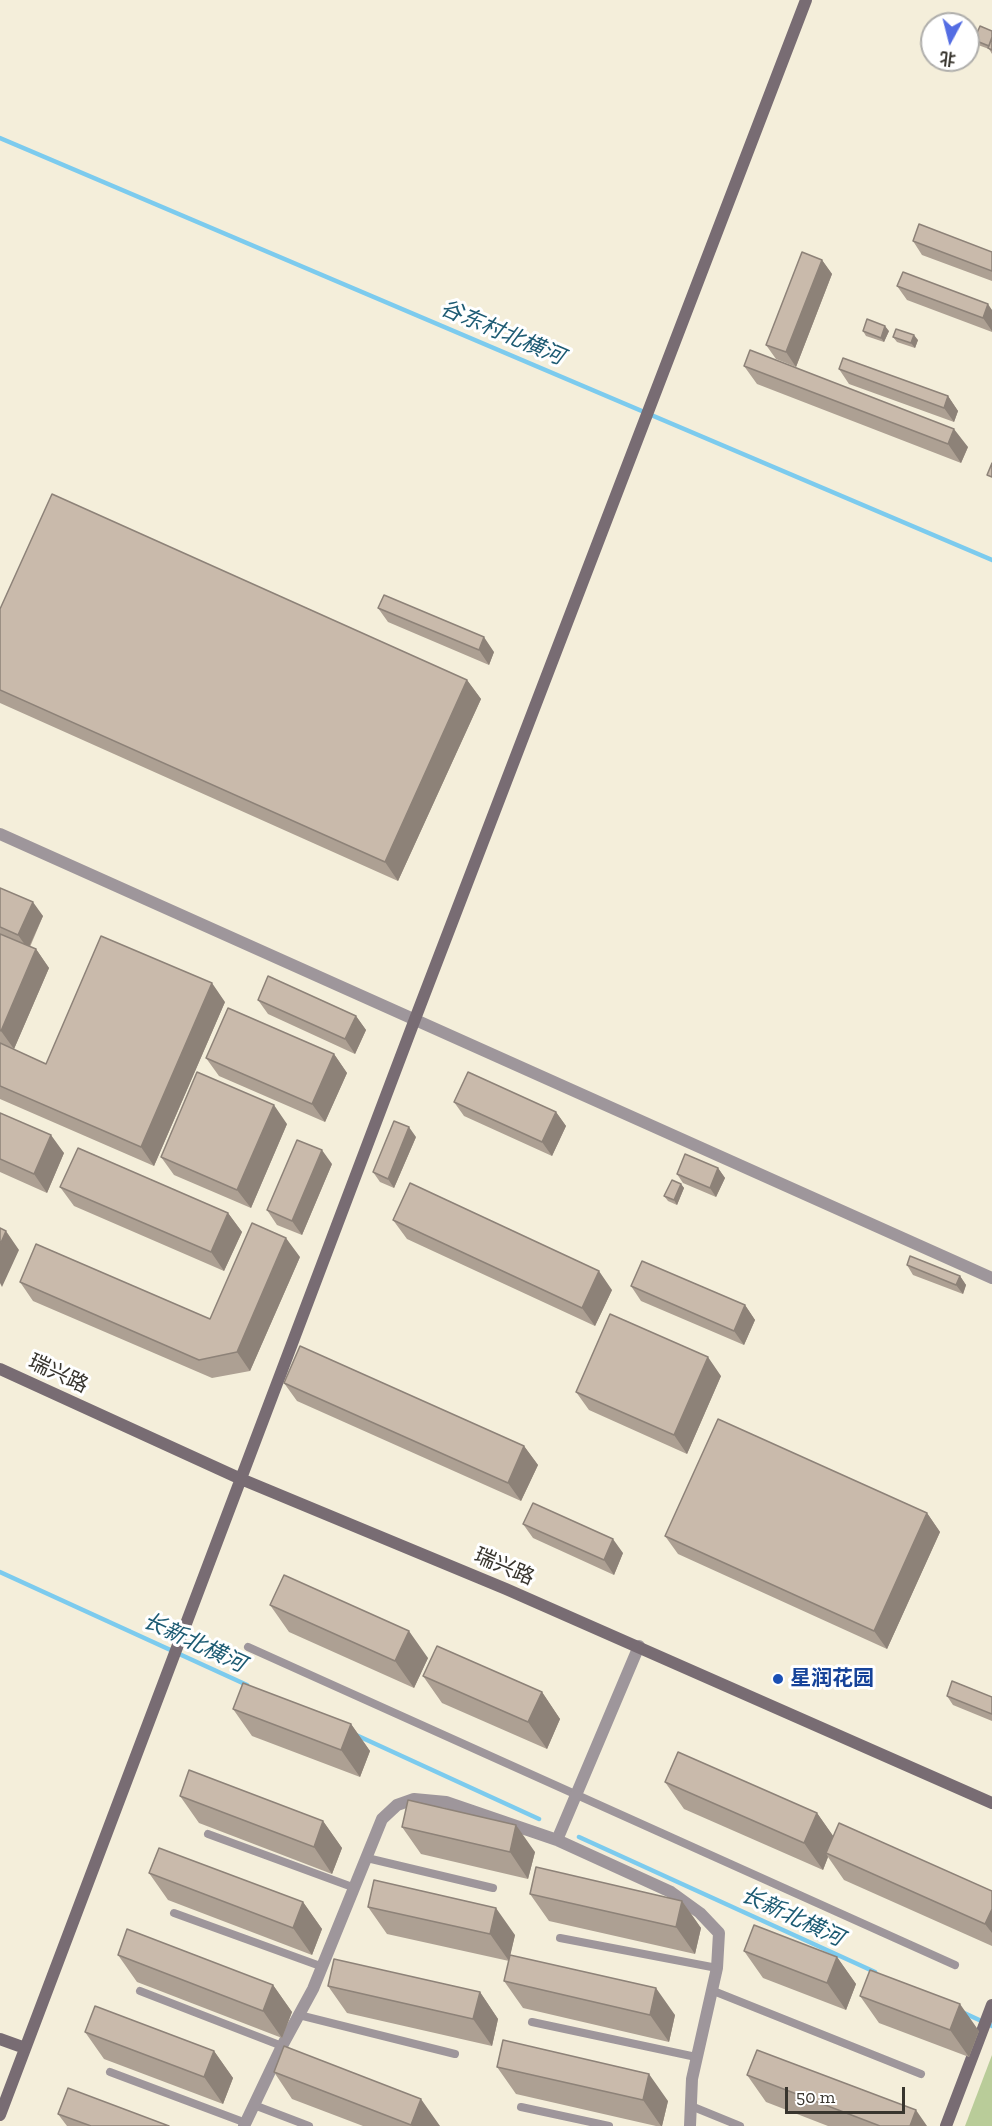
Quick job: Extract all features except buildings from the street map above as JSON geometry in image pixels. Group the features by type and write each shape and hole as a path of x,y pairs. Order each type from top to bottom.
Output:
{"street":[{"path":"0,2115 415,1019 806,0"},
{"path":"0,834 992,1278"},
{"name":"瑞兴路","path":"0,1369 241,1479 506,1588 992,1803"},
{"path":"556,1840 639,1646"},
{"path":"245,2125 282,2046 314,1989 382,1819 397,1805 414,1799 446,1802 556,1840 670,1892 700,1913 719,1933 717,1968 692,2079 690,2126"},
{"path":"946,2126 992,2005"},
{"path":"0,2039 25,2048"}],"lane":[{"path":"248,1647 955,1965"},
{"path":"208,1834 355,1888"},
{"path":"368,1858 493,1888"},
{"path":"174,1913 323,1967"},
{"path":"560,1938 717,1968"},
{"path":"711,1989 921,2074"},
{"path":"140,1991 282,2046"},
{"path":"299,2015 455,2054"},
{"path":"532,2022 696,2057"},
{"path":"110,2072 245,2125"},
{"path":"254,2105 309,2126"},
{"path":"691,2106 740,2126"},
{"path":"521,2107 609,2126"}],"green space":[{"path":"992,2055 992,2126 965,2126"}],"waterway":[{"name":"谷东村北横河","path":"0,138 992,560"},
{"name":"长新北横河","path":"0,1572 247,1685"},
{"name":"长新北横河","path":"356,1735 539,1819"},
{"name":"长新北横河","path":"579,1837 875,1972"},
{"name":"长新北横河","path":"962,2012 992,2026"}],"place":[{"name":"星润花园","path":"778,1679"}]}
